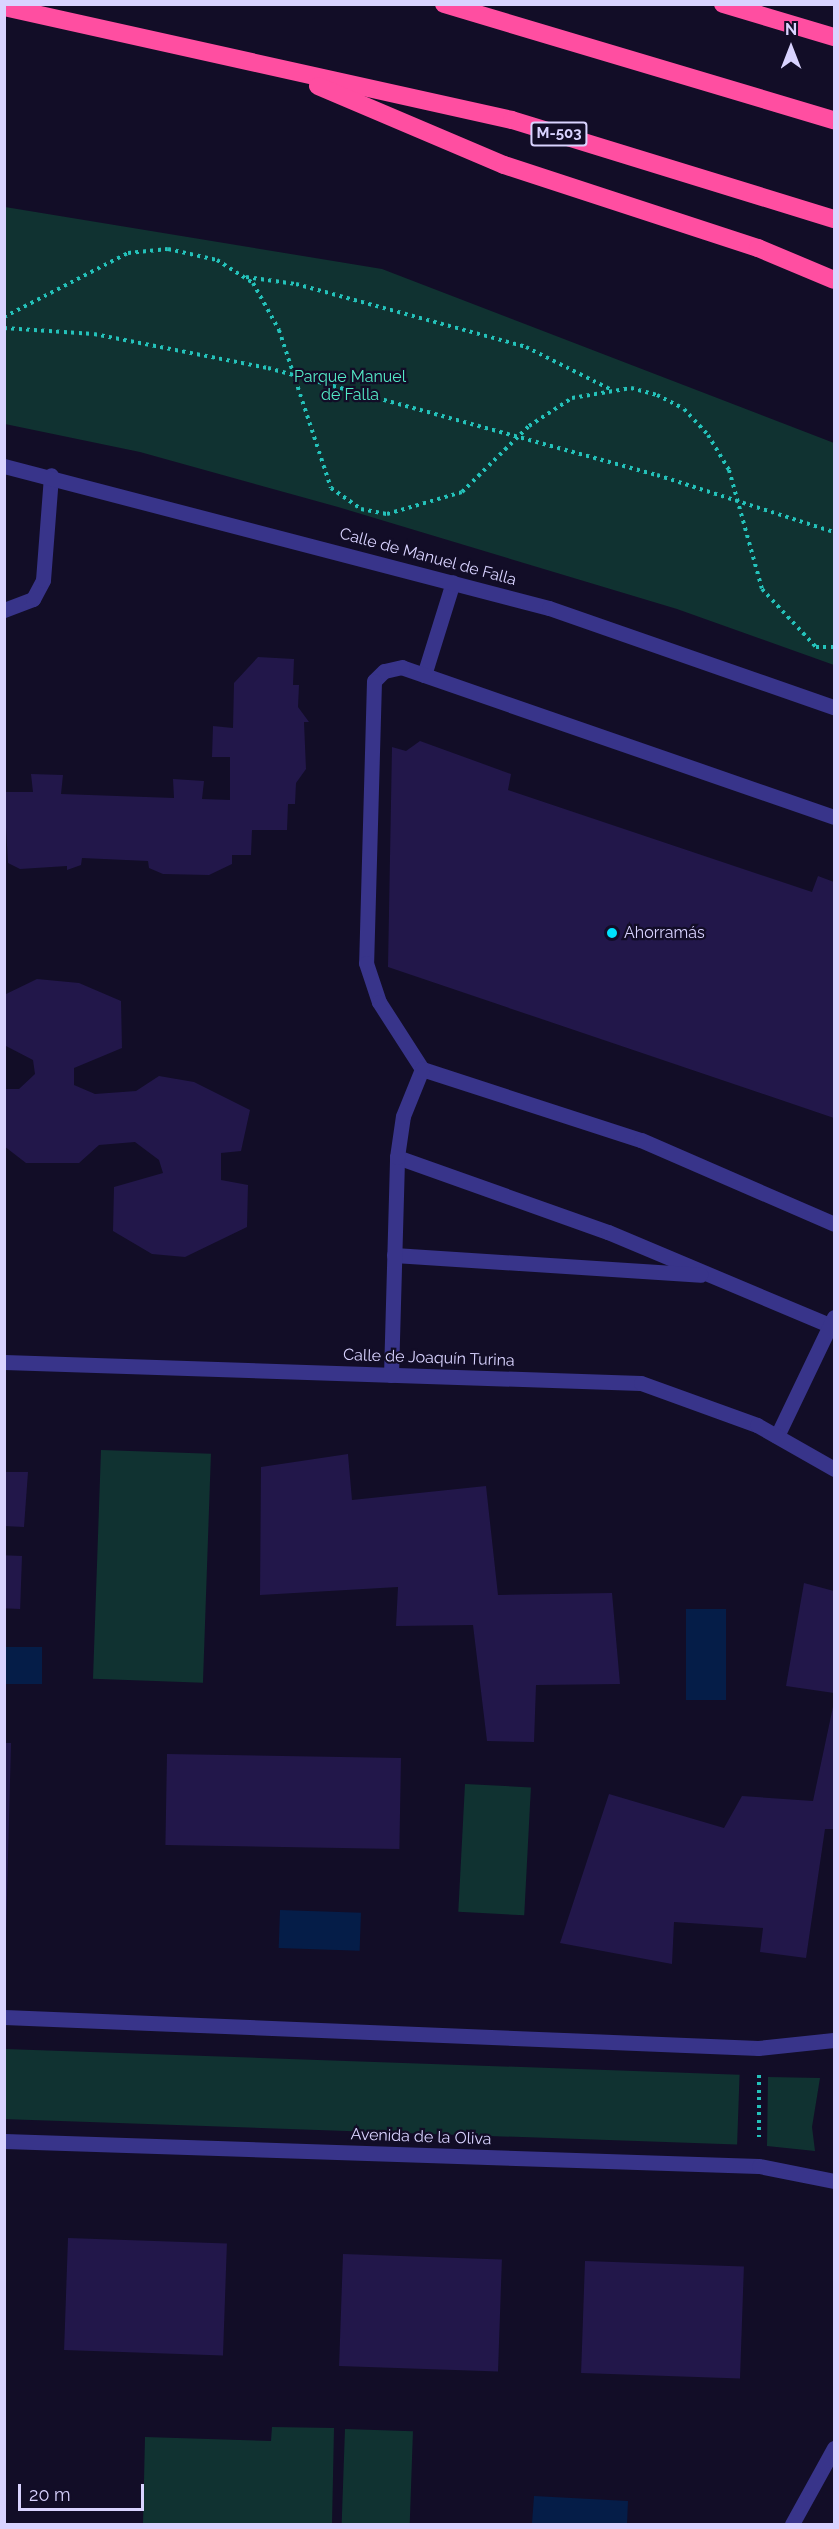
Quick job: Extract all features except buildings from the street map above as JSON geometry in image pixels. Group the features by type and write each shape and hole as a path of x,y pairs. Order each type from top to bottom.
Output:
{"highway":[{"path":"444,4 516,23 834,120"},
{"path":"481,4 516,23"},
{"path":"723,4 834,37"},
{"name":"M-503","path":"4,7 512,120 834,219"},
{"path":"278,69 504,165 758,248 834,280"}],"street":[{"name":"Calle de Manuel de Falla","path":"4,466 51,475 549,608 834,707"},
{"path":"4,610 33,598 43,580 51,475"},
{"path":"424,675 453,582"},
{"path":"834,817 402,667 384,671 374,681 366,963 379,1002 422,1069 641,1140 834,1224"},
{"path":"392,1375 397,1157 403,1116 422,1069"},
{"path":"397,1157 832,1321 777,1436"},
{"path":"394,1255 712,1275"},
{"name":"Calle de Joaquín Turina","path":"4,1362 641,1383 777,1436 833,1465"},
{"path":"4,2017 758,2048 834,2040"},
{"name":"Avenida de la Oliva","path":"4,2141 759,2166 834,2181"},
{"path":"792,2524 834,2448"}],"path":[{"path":"4,317 128,253 168,249 217,260 254,284 279,330 297,376 331,488 361,509 387,514 421,508 462,492 517,436 572,398 612,391 657,395 684,410 708,435 737,498 762,589 816,647 834,647"},
{"path":"243,276 296,284 526,347 612,391"},
{"path":"4,328 94,334 297,376 737,498 834,532"},
{"path":"758,2048 759,2166"}],"green space":[{"name":"Parque Manuel de Falla","path":"5,207 382,269 834,443 834,665 677,609 338,507 140,452 5,424"},
{"path":"101,1450 211,1454 203,1683 93,1679"},
{"path":"465,1784 531,1787 524,1915 458,1912"},
{"path":"5,2049 740,2075 737,2145 4,2119"},
{"path":"768,2077 820,2078 812,2127 815,2151 767,2146"},
{"path":"272,2427 334,2428 332,2524 143,2524 145,2437 271,2441"},
{"path":"345,2429 413,2431 410,2524 342,2524"}],"water":[{"path":"686,1609 726,1609 726,1700 686,1700"},
{"path":"5,1647 42,1647 42,1684 5,1684"},
{"path":"280,1910 361,1913 360,1951 279,1948"},
{"path":"534,2496 628,2501 627,2524 532,2524"}],"place":[{"name":"Ahorramás","path":"612,933"}]}
